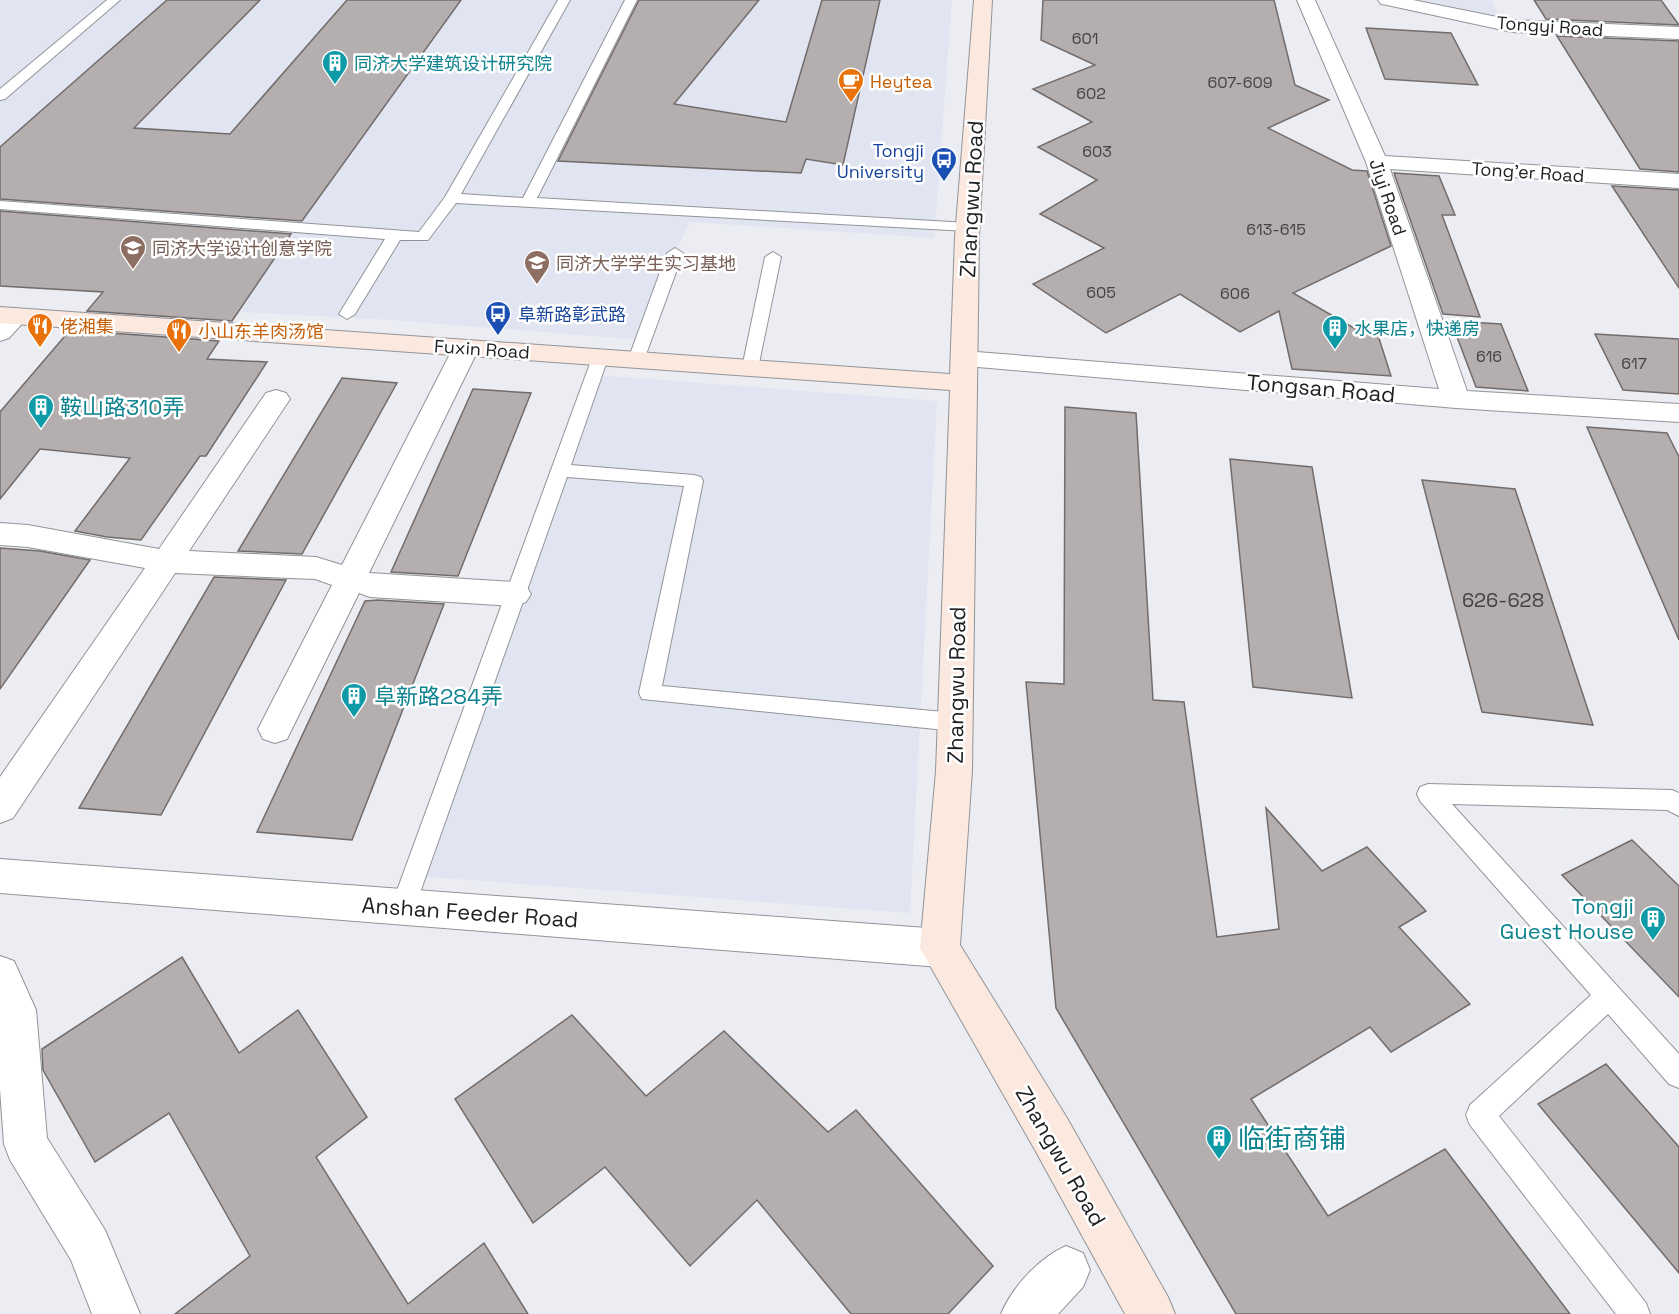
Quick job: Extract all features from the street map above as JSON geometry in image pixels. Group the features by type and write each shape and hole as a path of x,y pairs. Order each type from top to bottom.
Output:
{"street":[{"name":"Zhangwu Road","path":"982,0 968,227 954,771 940,948 1051,1134 1150,1314"},
{"name":"Jiyi Road","path":"1306,0 1377,162 1456,399"},
{"name":"Tongyi Road","path":"1387,0 1512,26 1679,33"},
{"name":"Tong'er Road","path":"1377,162 1679,181"},
{"name":"Fuxin Road","path":"5,322 466,348 750,368 964,371"},
{"path":"275,729 466,348"},
{"name":"Tongsan Road","path":"964,371 1679,414"},
{"path":"0,807 276,399"},
{"path":"0,534 28,536 166,561 316,568 370,585 516,594"},
{"name":"Anshan Feeder Road","path":"0,876 940,948"},
{"path":"0,975 15,1010 26,1144 89,1246 116,1314"},
{"path":"1025,1314 1066,1270"}],"lane":[{"path":"0,96 114,0"},
{"path":"0,205 423,237 452,198 564,0"},
{"path":"528,202 632,0"},
{"path":"452,198 968,227"},
{"path":"347,314 395,235"},
{"path":"636,360 675,253"},
{"path":"750,368 773,256"},
{"path":"403,907 600,358"},
{"path":"560,470 694,482 650,693 955,722"},
{"path":"1677,802 1428,794 1679,1074"},
{"path":"1609,996 1480,1115 1635,1314"}],"shaded area":[{"path":"0,0 952,0 934,238 690,222 675,253 643,340 391,320 240,312 276,256 0,236"},
{"path":"1419,0 1491,0 1500,17 1445,6"},
{"path":"596,375 937,401 910,913 416,876"}],"building":[{"name":"同济大学建筑设计研究院","path":"167,0 260,0 134,128 230,134 347,0 461,0 302,221 0,199 0,147"},
{"path":"639,0 759,0 674,104 786,122 822,0 880,0 843,165 806,159 801,173 558,161"},
{"path":"1043,0 1274,0 1295,85 1329,100 1268,128 1352,170 1367,171 1391,246 1293,293 1359,331 1377,332 1391,376 1292,369 1279,311 1240,332 1180,294 1106,333 1033,284 1104,248 1040,214 1097,180 1038,147 1092,122 1033,89 1095,65 1041,40"},
{"path":"1534,0 1661,0 1679,25 1546,19"},
{"path":"1366,28 1451,33 1478,85 1385,79"},
{"path":"1557,36 1679,41 1679,172 1640,169"},
{"path":"1394,173 1439,176 1455,215 1442,215 1480,317 1443,314"},
{"path":"1612,186 1679,190 1679,288"},
{"path":"0,211 291,234 232,321 87,311 103,292 0,286"},
{"path":"1451,321 1501,324 1528,391 1476,387"},
{"path":"70,330 219,341 207,359 267,362 206,456 200,456 141,540 75,531 130,458 40,449 0,499 0,412"},
{"path":"1595,334 1679,339 1679,394 1623,390"},
{"path":"342,378 397,383 302,554 238,551"},
{"path":"473,389 531,393 458,576 391,572"},
{"path":"1065,407 1136,413 1153,700 1184,702 1217,937 1279,929 1266,808 1322,871 1367,847 1426,911 1399,927 1470,1004 1391,1052 1370,1027 1251,1099 1328,1216 1445,1149 1570,1314 1236,1314 1056,1008 1026,682 1064,684"},
{"path":"1587,427 1667,433 1679,457 1679,640"},
{"path":"1230,459 1312,467 1352,698 1253,687"},
{"path":"1422,480 1515,489 1593,725 1482,712"},
{"path":"0,548 40,551 90,560 0,689"},
{"path":"214,577 286,580 161,815 79,808"},
{"name":"阜新路284弄","path":"365,601 444,604 352,840 257,832"},
{"name":"Tongji Guest House","path":"1632,840 1679,886 1679,997 1562,875"},
{"path":"182,957 239,1053 298,1010 367,1117 316,1157 408,1304 484,1243 528,1314 175,1314 250,1256 169,1113 95,1162 43,1070 42,1049"},
{"path":"572,1015 646,1096 724,1031 828,1132 856,1110 993,1266 948,1314 851,1314 757,1200 690,1266 605,1167 533,1223 455,1099"},
{"path":"1606,1064 1679,1147 1679,1273 1538,1104"}],"place":[{"name":"同济大学建筑设计研究院","path":"335,86"},
{"name":"Heytea","path":"851,104"},
{"name":"Tongji University","path":"944,183"},
{"name":"同济大学设计创意学院","path":"133,271"},
{"name":"同济大学学生实习基地","path":"537,286"},
{"name":"阜新路彰武路","path":"498,337"},
{"name":"佬湘集","path":"40,349"},
{"name":"水果店，快递房","path":"1335,351"},
{"name":"小山东羊肉汤馆","path":"179,354"},
{"name":"鞍山路310弄","path":"41,430"},
{"name":"阜新路284弄","path":"354,719"},
{"name":"Tongji Guest House","path":"1653,942"},
{"name":"临街商铺","path":"1219,1161"}]}
